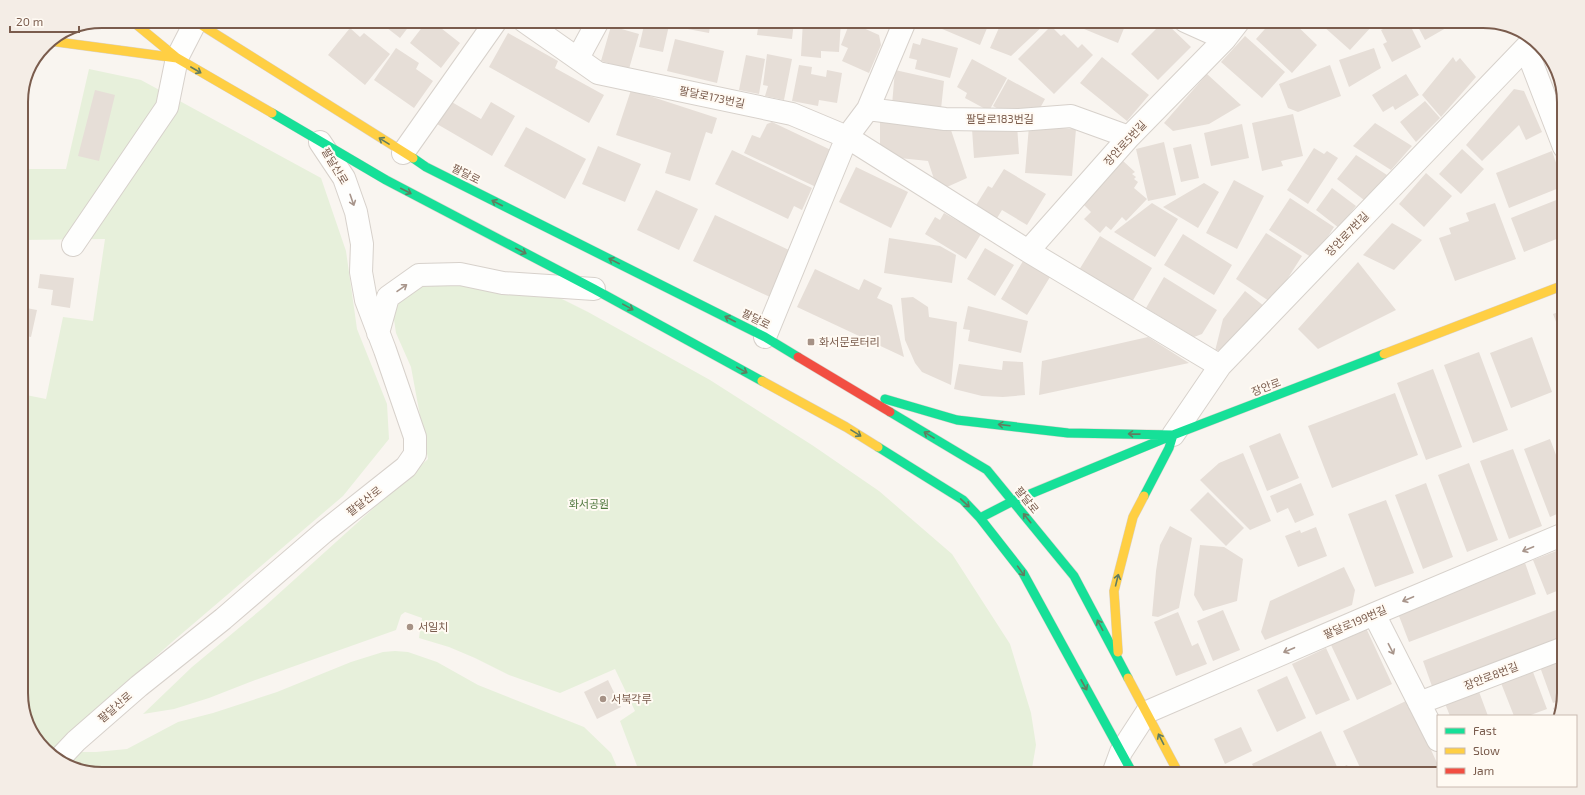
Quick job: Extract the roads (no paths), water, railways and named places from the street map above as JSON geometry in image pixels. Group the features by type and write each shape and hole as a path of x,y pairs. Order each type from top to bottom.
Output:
{"main road":[{"path":"140,28 176,58 386,180 594,288 846,427 963,500 980,518 1023,573 1129,767"},
{"name":"팔달로","path":"207,28 426,167 765,337 987,470 1074,576 1175,767"},
{"path":"58,42 176,58"},
{"name":"장안로","path":"980,518 1013,501 1173,435 1557,288"},
{"path":"857,391 957,420 1068,433 1173,435 1168,448 1133,517 1114,591 1119,660"}],"street":[{"path":"73,245 168,108 176,58 192,28"},
{"path":"403,153 491,28"},
{"name":"팔달로173번길","path":"534,28 598,73 792,114 847,137"},
{"path":"578,58 594,28"},
{"path":"765,337 847,137 868,109 902,28"},
{"path":"1201,28 1225,39"},
{"name":"장안로5번길","path":"1028,251 1129,137 1225,39 1234,28"},
{"path":"1529,45 1557,127"},
{"name":"장안로7번길","path":"1173,435 1220,366 1529,45"},
{"name":"팔달로183번길","path":"868,109 945,119 1019,120 1070,116 1129,137"},
{"path":"847,137 1028,251 1220,366"},
{"name":"팔달산로","path":"62,756 76,741 139,686 223,618 324,532 406,467 415,454 415,437 366,300 361,272 362,244 356,212 344,178 320,142"},
{"path":"378,333 388,297 419,275 460,274 503,283 594,288"},
{"name":"팔달로199번길","path":"1147,712 1557,537"},
{"path":"1374,614 1437,738"},
{"name":"장안로8번길","path":"1419,703 1557,651"},
{"path":"1116,767 1121,752 1147,712"}],"place":[{"name":"화서문로터리","path":"811,342"},
{"name":"서일치","path":"410,627"},
{"name":"서북각루","path":"603,699"}],"park label":[{"name":"화서공원","path":"589,504"}]}
